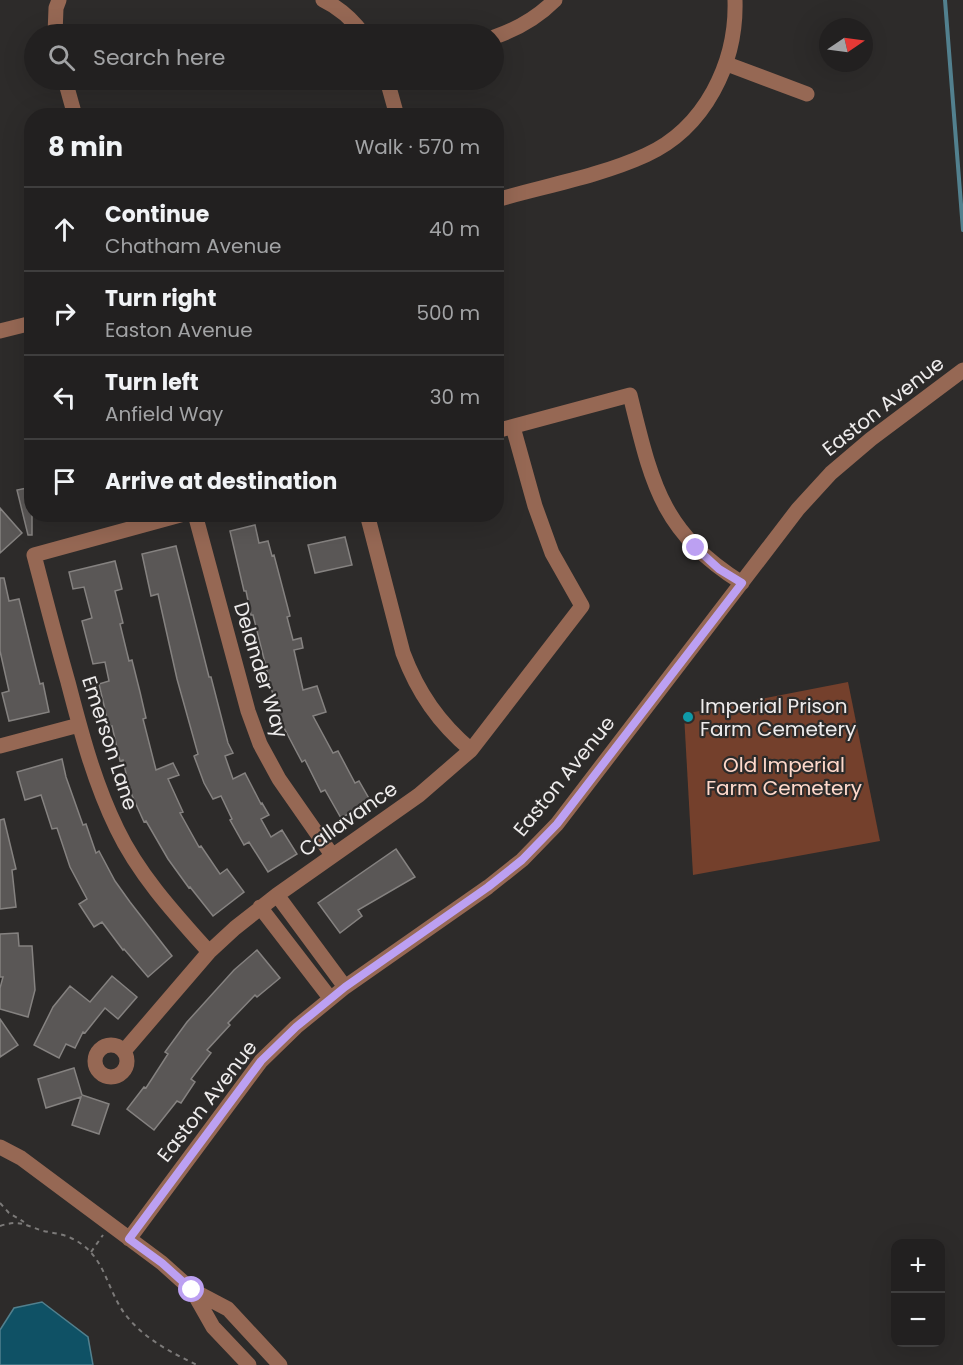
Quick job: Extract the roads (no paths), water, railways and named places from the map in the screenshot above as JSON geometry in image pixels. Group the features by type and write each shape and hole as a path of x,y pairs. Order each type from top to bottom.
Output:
{"street":[{"path":"55,24 59,0"},
{"path":"323,0 339,8 355,24"},
{"path":"504,33 523,26 555,0"},
{"path":"504,198 620,165 648,154 673,138 708,101 727,64 735,0"},
{"path":"727,64 807,94"},
{"path":"68,90 73,108"},
{"path":"390,90 395,108"},
{"path":"0,331 24,325"},
{"name":"Easton Avenue","path":"129,1239 261,1061 330,998 488,887 522,860 550,832 798,509 831,473 871,439 963,370"},
{"path":"504,429 630,395 647,463 659,497 675,524 719,569 742,583"},
{"name":"Callavance","path":"124,1051 209,952 260,907 419,795 471,750 582,606 552,552 535,506 513,427"},
{"name":"Emerson Lane","path":"155,522 34,555 79,725 95,778 117,830 140,869 167,905 209,952"},
{"name":"Delander Way","path":"197,522 248,711 260,744 279,779 332,855"},
{"path":"369,522 411,675 439,720 471,750"},
{"path":"0,746 79,725"},
{"path":"277,895 345,987"},
{"path":"260,907 330,998"},
{"path":"0,1147 21,1158 162,1263 192,1290 228,1309 280,1365"},
{"path":"192,1290 213,1327 249,1365"}],"water":[{"path":"42,1302 88,1337 93,1365 0,1365 0,1330 14,1308"}],"waterway":[{"path":"945,0 963,230"}],"place":[{"name":"Imperial Prison Farm Cemetery","path":"688,717"}],"park label":[{"name":"Old Imperial Farm Cemetery","path":"784,776"}]}
